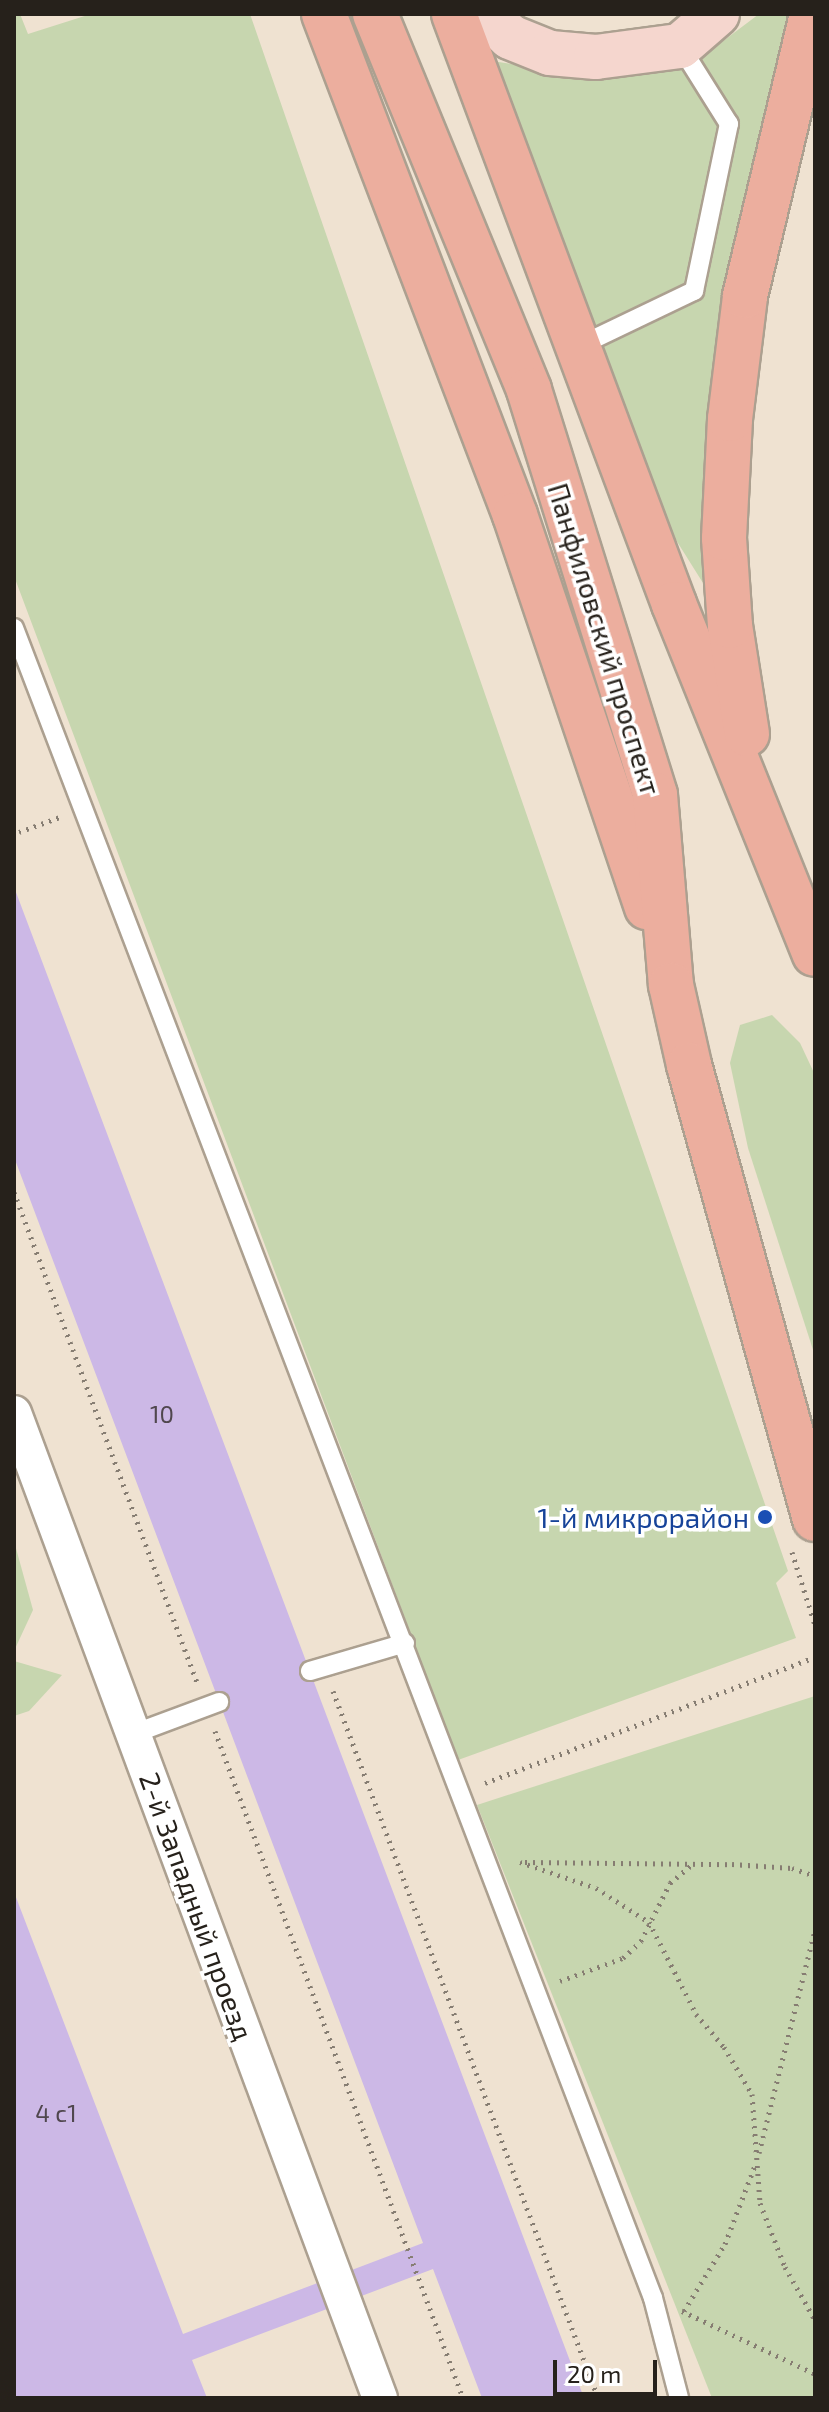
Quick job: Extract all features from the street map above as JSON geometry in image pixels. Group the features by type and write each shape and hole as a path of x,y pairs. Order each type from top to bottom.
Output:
{"main road":[{"path":"324,14 515,515 607,780 671,985"},
{"name":"Панфиловский проспект","path":"375,14 529,390 655,795 671,985 815,1519"},
{"path":"454,14 674,604 815,954"},
{"path":"766,827 730,626 724,538 730,419 745,296 812,14"}],"street":[{"path":"484,14 510,37 550,53 596,57 680,46 717,14"},
{"name":"2-й Западный проезд","path":"14,1413 380,2398"}],"lane":[{"path":"577,347 694,291 729,124 680,46"},
{"path":"14,628 405,1643 653,2298 679,2398"},
{"path":"317,1669 405,1643"},
{"path":"133,1734 213,1704"}],"path":[{"path":"19,832 83,808"},
{"path":"14,1192 213,1704 463,2398"},
{"path":"800,1581 815,1625"},
{"path":"461,1792 815,1657"},
{"path":"317,1669 598,2398"},
{"path":"484,1853 596,1888 649,1922 696,2014 724,2047 752,2094 760,2203 785,2267 815,2320"},
{"path":"520,1862 792,1868 815,1876"},
{"path":"536,1990 623,1958 641,1941 670,1883 694,1864"},
{"path":"683,2312 725,2244 757,2161 815,1930"},
{"path":"653,2298 815,2374"}],"green space":[{"path":"14,14 20,14 28,34 91,14 250,14 788,1571 776,1583 796,1638 458,1760 14,576"},
{"path":"759,14 790,14 703,583 666,524 492,61 604,78 706,54"},
{"path":"772,1015 800,1043 815,1075 815,1356 748,1148 730,1063 740,1025"},
{"path":"14,1541 33,1610 14,1651"},
{"path":"14,1661 62,1675 29,1711 14,1716"},
{"path":"815,1696 815,2398 712,2398 477,1805"}],"building":[{"path":"14,887 584,2398 482,2398 433,2269 192,2360 207,2398 14,2398 14,1892 183,2334 423,2243 14,1157"}],"place":[{"name":"1-й микрорайон","path":"765,1517"}]}
